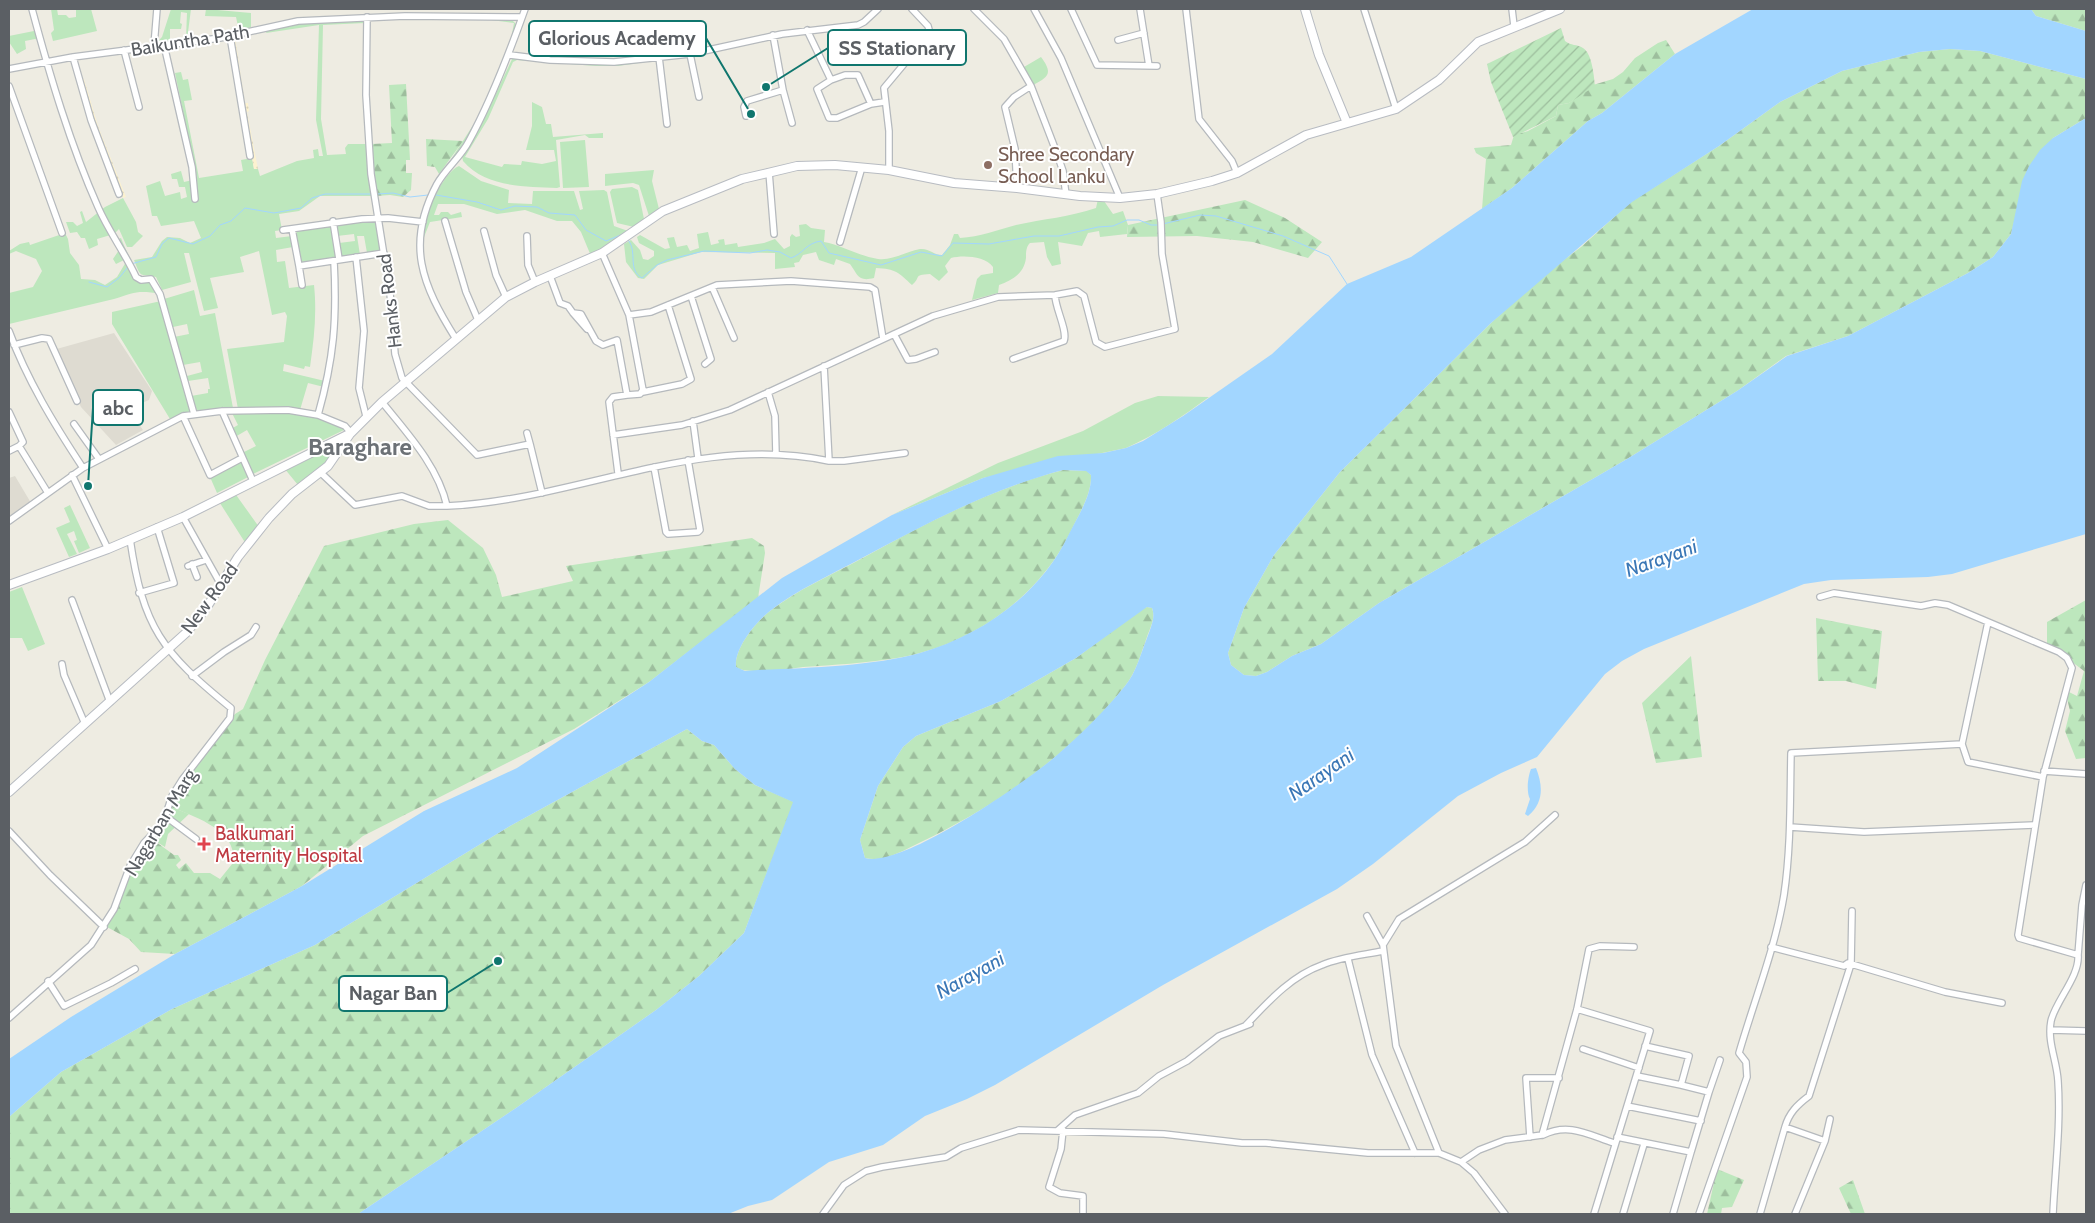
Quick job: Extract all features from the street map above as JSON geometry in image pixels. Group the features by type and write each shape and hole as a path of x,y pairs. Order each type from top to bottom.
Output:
{"street":[{"path":"32,9 46,62 65,120 98,209 138,280 149,279 153,281 160,294 194,414"},
{"path":"154,46 157,9"},
{"path":"456,339 437,310 430,292 419,249 419,234 437,184 467,145 510,55 525,9"},
{"path":"510,55 588,62 690,54 773,35 858,25 878,9"},
{"path":"889,170 889,131 884,92 887,84 930,33 928,26 912,9"},
{"path":"974,9 1004,39 1031,86 1056,150 1066,195"},
{"path":"1034,9 1061,58 1120,198"},
{"path":"1071,9 1097,65 1157,66"},
{"path":"1140,9 1149,66"},
{"path":"1186,9 1199,119 1232,161 1236,173"},
{"path":"1305,9 1319,54 1347,123"},
{"path":"1364,9 1396,109"},
{"path":"1512,9 1514,26"},
{"path":"9,585 108,549 183,517 351,433 366,416 506,297 535,282 602,253 662,211 742,179 768,172 812,165 889,170 954,183 1017,188 1066,195 1120,198 1157,194 1212,181 1236,173 1306,135 1396,109 1439,80 1478,42 1560,9"},
{"name":"Baikuntha Path","path":"9,70 73,57 230,36 298,20 367,17 521,17"},
{"name":"Hanks Road","path":"367,17 366,95 374,194 384,253 396,364 405,382"},
{"path":"807,30 831,80"},
{"path":"1118,40 1144,33"},
{"path":"773,35 783,90 792,123"},
{"path":"230,36 250,156"},
{"path":"164,45 178,100 196,200"},
{"path":"124,50 139,107"},
{"path":"690,54 699,96"},
{"path":"73,57 91,120 119,194"},
{"path":"659,57 667,124"},
{"path":"871,104 858,75 845,75 831,80 816,89 829,118 837,118 871,104 884,102"},
{"path":"9,86 62,233"},
{"path":"1017,188 1015,149 1004,108 1014,97 1031,86"},
{"path":"746,116 744,108 747,101 783,90"},
{"path":"840,242 862,167"},
{"path":"768,172 774,234"},
{"path":"613,435 692,422 730,410 933,316 998,297 1077,291 1084,296 1096,342 1099,345 1114,346 1175,328 1162,254 1162,222 1157,194"},
{"path":"283,230 333,221 378,218 422,222"},
{"path":"318,415 330,374 335,330 337,260 333,221"},
{"path":"445,221 466,292 478,320"},
{"path":"292,229 302,285"},
{"path":"484,231 496,276 506,297"},
{"path":"527,236 528,265 535,282"},
{"path":"299,266 384,253"},
{"path":"602,253 629,315 643,392"},
{"path":"356,257 364,331 359,388 366,416"},
{"path":"550,276 560,303 568,306 573,313 581,314 596,341 603,344 617,340 627,395"},
{"path":"629,315 651,312 712,287 791,281 874,288 883,339"},
{"path":"712,287 734,338"},
{"path":"1013,358 1064,341 1065,334 1056,306 1055,294"},
{"path":"691,296 712,359 705,364"},
{"path":"618,474 609,402 614,397 682,384 691,378 668,305"},
{"path":"9,331 14,345 54,424 83,468"},
{"path":"894,334 908,360 935,352"},
{"path":"14,345 42,338 48,340 77,401"},
{"path":"824,366 829,461"},
{"path":"405,382 476,456 530,444"},
{"path":"768,392 775,416 776,454"},
{"path":"382,402 418,446 443,488 448,506"},
{"path":"9,521 83,468 182,416 222,411 288,410 318,415 345,426 351,433"},
{"path":"222,411 254,481"},
{"path":"9,412 23,442 9,451"},
{"path":"182,416 210,475 242,458"},
{"path":"692,422 698,458"},
{"path":"74,424 99,459"},
{"path":"527,432 542,493"},
{"name":"New Road","path":"9,792 168,650 202,613 220,583 282,503 321,473 340,451 351,433"},
{"path":"19,446 48,493"},
{"path":"321,473 355,505 402,496 429,506 476,505 542,493 618,474 732,453 805,456 829,461 844,461 905,452"},
{"path":"654,467 667,534 698,532 700,530 688,460"},
{"path":"72,475 108,549"},
{"path":"183,517 220,583"},
{"path":"140,593 174,583 157,528"},
{"name":"Nagarban Marg","path":"9,1018 48,981 91,945 114,909 130,866 144,843 159,828 182,780 230,718 232,712 231,708 192,676 168,650 156,632 140,593 130,539"},
{"path":"197,577 190,565 206,560"},
{"path":"1820,598 1834,593 1921,606 1935,603 1948,605 2059,652 2067,658 2072,668 2043,774 2019,938 2078,955"},
{"path":"72,600 110,702"},
{"path":"1988,622 1962,744 1968,762 2043,774 2086,774"},
{"path":"192,676 251,635 256,627"},
{"path":"62,664 64,675 85,724"},
{"path":"1699,1214 1747,1077 1746,1062 1740,1054 1784,896 1790,827 1791,753 1962,744"},
{"path":"1083,1214 1083,1196 1060,1194 1049,1187 1060,1149 1060,1130 1076,1115 1138,1093 1159,1076 1187,1061 1219,1036 1248,1025 1274,995 1307,972 1322,964 1348,959 1383,948 1399,920 1525,842 1555,815"},
{"path":"165,816 196,839"},
{"path":"1790,827 1864,832 2035,825"},
{"path":"9,831 50,875 104,927"},
{"path":"2053,1214 2059,1102 2058,1080 2052,1053 2051,1020 2063,997 2078,955 2082,905 2086,885"},
{"path":"1760,1214 1787,1119 1797,1105 1809,1096 1851,964 1852,911"},
{"path":"1367,916 1383,948 1396,1046 1439,1154"},
{"path":"1542,1135 1577,1010 1588,950 1600,946 1634,947"},
{"path":"1771,947 1844,966 1848,963 1945,992 2002,1003"},
{"path":"1348,959 1372,1055 1415,1153"},
{"path":"48,981 64,1006 111,984 135,969"},
{"path":"1577,1010 1650,1032 1594,1214"},
{"path":"2051,1030 2086,1031"},
{"path":"1646,1046 1689,1056 1680,1085"},
{"path":"1583,1049 1639,1068"},
{"path":"1673,1214 1720,1060"},
{"path":"1637,1076 1709,1092"},
{"path":"1530,1137 1526,1078 1559,1078"},
{"path":"1628,1106 1701,1121"},
{"path":"1794,1214 1825,1141 1830,1119"},
{"path":"1785,1127 1825,1141"},
{"path":"1461,1162 1496,1143 1542,1135 1554,1130 1568,1128 1614,1144"},
{"path":"823,1214 844,1186 866,1172 882,1167 946,1157 961,1148 1019,1130 1193,1136 1242,1143 1266,1143 1368,1152 1439,1154 1461,1162 1474,1173 1505,1214"},
{"path":"1617,1137 1691,1152"},
{"path":"1623,1214 1644,1144"}],"shaded area":[{"path":"114,333 152,391 149,400 128,409 143,430 116,445 81,407 53,350"},
{"path":"15,476 31,503 9,518 9,478"}],"green space":[{"path":"51,9 57,9 58,15 66,15 69,18 76,17 76,9 91,9 97,31 53,41 51,33 54,30"},
{"path":"171,9 191,9 187,40 157,43 156,40 157,42 162,37","holes":["181,12 187,13 186,38 170,40 170,29 181,29"]},
{"path":"206,9 251,13 251,27 239,31 236,17 205,16"},
{"path":"2031,9 2086,9 2086,31 2036,16"},
{"path":"362,19 365,23 323,25 321,119 327,155 346,154 345,148 348,144 366,144 372,196 320,196 299,211 279,214 282,230 275,231 276,238 292,236 293,247 276,250 277,262 285,261 289,288 314,285 315,296 315,326 310,367 305,366 304,369 284,364 283,371 325,381 324,387 308,383 300,410 238,409 227,349 284,342 287,316 285,312 272,315 259,251 240,257 244,272 210,278 218,308 204,311 189,253 184,253 191,282 162,290 156,277 141,274 134,260 152,257 162,241 167,237 180,238 190,243 201,238 194,221 161,226 157,216 152,216 146,186 160,181 165,196 180,192 181,199 187,197 185,187 179,187 177,179 172,179 171,174 181,171 184,182 197,179 175,73 181,72 183,80 188,79 192,100 184,101 199,178 243,171 241,160 252,158 254,169 258,169 260,176 297,161 314,158 313,150 318,149 319,156 323,156 316,120 319,25 266,33 267,30 293,23"},
{"path":"511,19 517,25 509,51 472,133 439,178 479,116 511,39 514,23 491,20 369,20"},
{"path":"1561,28 1565,41 1583,48 1589,55 1595,86 1569,103 1558,105 1556,116 1513,137 1491,82 1487,64"},
{"path":"39,30 38,40 25,41 26,49 17,54 9,42 9,36"},
{"path":"1666,40 1675,54 1602,113 1588,121 1512,188 1482,209 1486,159 1476,153 1474,148 1511,145 1514,135 1528,131 1556,116 1558,105 1569,103 1593,85 1613,79 1623,72 1635,58"},
{"path":"1950,49 1980,51 2086,79 2086,118 2053,138 2017,211 2011,234 1993,257 1968,273 1848,336 1786,356 1737,391 1627,459 1379,603 1321,644 1292,656 1267,672 1256,676 1244,675 1231,665 1228,653 1244,608 1274,555 1340,472 1491,323 1544,275 1581,247 1631,202 1719,146 1780,102 1842,71 1919,52"},
{"path":"513,57 596,64 680,57 618,66 517,60 513,62 488,119 465,157 502,167 504,164 521,165 522,161 542,164 556,161 554,150 526,150 532,126 532,102 542,107 546,124 551,124 553,137 603,133 603,138 589,138 585,135 556,140 560,187 557,188 519,186 494,181 472,170 463,161 462,156 483,121"},
{"path":"1041,57 1045,62 1048,74 1043,80 1033,85 1024,67"},
{"path":"406,84 410,160 406,160 406,173 412,173 411,190 403,197 390,195 376,196 372,144 392,143 389,85"},
{"path":"426,139 463,141 439,174 435,167 427,166"},
{"path":"585,140 589,187 563,188 560,142"},
{"path":"459,166 481,181 509,190 508,203 532,204 533,191 574,191 580,210 583,209 579,191 604,190 607,192 614,226 628,231 591,256 581,232 572,221 557,221 525,210 497,214 464,204 438,204 434,215 439,215 441,212 448,212 451,215 461,212 462,217 430,222 424,237 426,220 434,198 452,170"},
{"path":"654,170 652,181 659,209 649,216 639,185 633,183 605,186 605,174"},
{"path":"632,187 638,190 644,219 634,227 617,223 610,192 612,189"},
{"path":"123,198 136,222 138,232 143,236 132,247 127,247 119,229 114,234 97,239 98,245 89,249 85,238 81,238 77,232 70,233 66,222 73,222 77,226 83,223 80,212 82,211 86,222 105,207"},
{"path":"1098,199 1104,201 1113,214 1123,211 1128,225 1127,234 1100,237 1099,231 1088,233 1082,246 1058,242 1061,264 1052,266 1047,257 1044,242 1030,243 1026,250 1025,264 1017,276 999,285 998,293 972,300 977,279 981,275 993,273 993,267 989,263 974,257 951,258 945,266 948,272 939,281 930,274 924,274 919,276 912,285 896,272 883,268 876,268 874,278 861,278 850,264 836,259 834,265 819,260 816,252 803,255 799,262 794,263 795,267 775,269 775,253 701,252 658,265 644,279 638,278 626,262 624,244 631,240 640,250 643,259 648,260 654,256 654,251 639,243 637,237 640,235 665,249 670,248 667,238 674,237 677,247 687,245 690,251 699,248 697,234 708,232 711,245 719,243 718,240 724,239 725,245 737,243 738,247 764,243 775,239 784,249 790,246 792,234 796,237 800,236 799,225 806,224 811,228 825,230 824,242 871,258 889,259 920,249 942,255 950,245 954,234 958,234 960,238 975,236 1016,225 1076,214 1096,208"},
{"path":"1245,200 1285,218 1322,242 1308,258 1253,242 1197,236 1127,237 1128,225"},
{"path":"375,215 381,250 367,253 364,236 357,236 360,255 341,258 339,243 355,241 354,234 337,236 336,222"},
{"path":"331,222 337,257 300,265 296,229"},
{"path":"65,233 70,253 79,265 81,279 95,280 105,285 117,277 126,262 124,260 116,264 113,259 119,250 116,240 121,238 138,276 154,279 162,294 137,292 9,324 9,293 33,287 42,271 36,259 16,251 9,254 9,251 20,244 29,242 30,245"},
{"path":"194,290 200,316 215,313 233,408 197,411 191,396 208,393 208,389 210,389 208,378 188,381 187,376 202,372 200,362 183,365 174,337 189,334 187,324 173,327 164,299"},
{"path":"161,301 191,412 170,419 112,324 112,312"},
{"path":"1158,396 1209,397 1159,431 1126,448 983,478 892,515 998,463 1083,431 1135,403"},
{"path":"283,411 314,415 344,428 344,430 253,474 242,453 256,446 247,430 235,437 231,429 238,425 232,413"},
{"path":"337,443 339,445 327,463 298,485 284,468"},
{"path":"241,460 250,476 217,493 210,477"},
{"path":"1063,470 1087,471 1091,475 1087,497 1071,531 1041,577 999,615 976,630 950,643 924,652 897,658 768,671 748,671 736,667 738,652 747,636 770,611 791,596 908,533 958,509 1009,487"},
{"path":"234,492 259,527 246,544 218,500"},
{"path":"70,505 90,548 79,553 74,541 77,540 74,531 67,534 77,554 69,557 56,528 70,522 64,508"},
{"path":"448,520 483,548 496,575 502,597 573,581 566,566 752,538 764,546 765,553 758,598 649,682 574,729 363,836 302,886 175,954 141,952 129,939 107,927 131,868 152,839 174,855 178,855 181,860 176,865 179,869 186,863 194,873 210,873 220,879 237,858 233,854 231,845 226,837 218,830 199,819 171,807 183,782 235,714 243,709 265,660 324,546 414,524"},
{"path":"22,587 45,644 28,651 22,638 9,638 9,592"},
{"path":"2086,600 2086,758 2076,759 2065,731 2070,711 2065,690 2077,696 2084,671 2059,652 2047,647 2047,622"},
{"path":"1147,607 1152,608 1152,623 1138,663 1129,681 1082,733 1032,775 978,811 894,855 879,859 865,858 860,840 878,786 903,747 916,736 1001,701 1076,658"},
{"path":"1816,618 1882,631 1876,689 1846,681 1818,681"},
{"path":"1691,656 1702,757 1656,763 1642,703"},
{"path":"687,729 702,741 714,745 735,769 755,785 794,802 744,933 699,976 656,1010 516,1108 358,1214 9,1214 9,1117 61,1072 172,1009 315,945 510,826"},
{"path":"171,807 189,814 168,834 165,847 152,839 164,825"},
{"path":"1717,1169 1744,1180 1732,1207 1722,1208 1721,1214 1707,1214"},
{"path":"1853,1180 1865,1214 1851,1214 1839,1188"}],"sand":[{"path":"235,37 258,169 254,169 231,38"},
{"path":"84,79 98,126 126,197 123,198 99,137 81,80"}],"water":[{"name":"Narayani","path":"1753,9 2031,9 2036,16 2086,31 2086,79 1980,51 1950,49 1919,52 1842,71 1780,102 1719,146 1632,202 1491,323 1340,472 1274,555 1244,608 1228,653 1231,665 1244,675 1256,676 1267,672 1292,656 1321,644 1379,603 1627,459 1737,391 1787,356 1848,336 1968,273 1993,257 2011,234 2022,181 2040,150 2053,138 2086,118 2086,534 1952,574 1928,577 1831,580 1804,584 1644,649 1622,661 1605,674 1537,757 1501,773 1458,796 1373,864 1337,889 1163,985 995,1085 925,1116 883,1145 829,1162 772,1200 748,1206 728,1214 358,1214 516,1108 656,1010 699,976 744,933 793,802 755,785 735,769 714,745 702,741 687,729 510,826 315,945 172,1009 61,1072 9,1117 9,1059 71,1017 175,954 302,886 424,811 517,768 649,682 782,578 892,515 983,478 1058,456 1103,453 1126,448 1143,441 1183,416 1272,354 1347,284 1411,257 1512,188 1588,121 1602,113 1675,54","holes":["1063,470 1086,471 1091,475 1087,498 1080,513 1057,556 1043,575 1026,593 987,623 943,645 920,653 882,661 840,666 745,671 736,667 738,652 758,622 792,596 960,508 1010,487","1147,607 1152,608 1153,620 1132,675 1109,705 1065,748 1019,784 963,821 906,850 882,858 865,858 860,840 878,786 903,747 916,736 1001,701 1076,658"]},
{"path":"1536,768 1541,794 1537,805 1528,816 1525,814 1530,799 1528,780 1531,769"}],"waterway":[{"path":"377,194 393,193 410,197 428,195"},
{"path":"131,264 156,257 162,244 169,238 193,244 210,236 220,225 231,221 245,208 274,213 301,208 312,198 325,194 373,194"},
{"path":"436,195 477,202 501,210 515,206 537,207 549,213 575,215 586,230 606,241 623,234"},
{"path":"1163,224 1200,215 1216,216 1283,236 1329,256 1347,284"},
{"path":"628,240 631,244 635,270 642,278 657,265 667,260 704,251 750,253 767,250 780,252 791,258 808,246 821,241 829,253 881,265 921,252 942,256 953,243 989,244 1034,236 1059,236 1098,227 1113,226 1127,220 1139,220 1151,225 1159,225"},
{"path":"89,282 107,287 119,278 128,267"}],"place":[{"name":"SS Stationary","path":"766,87"},
{"name":"Glorious Academy","path":"751,114"},
{"name":"Shree Secondary School Lanku","path":"988,165"},
{"name":"abc","path":"88,486"},
{"name":"Balkumari Maternity Hospital","path":"204,844"},
{"name":"Nagar Ban","path":"498,961"}],"district":[{"name":"Baraghare","path":"360,447"}]}
